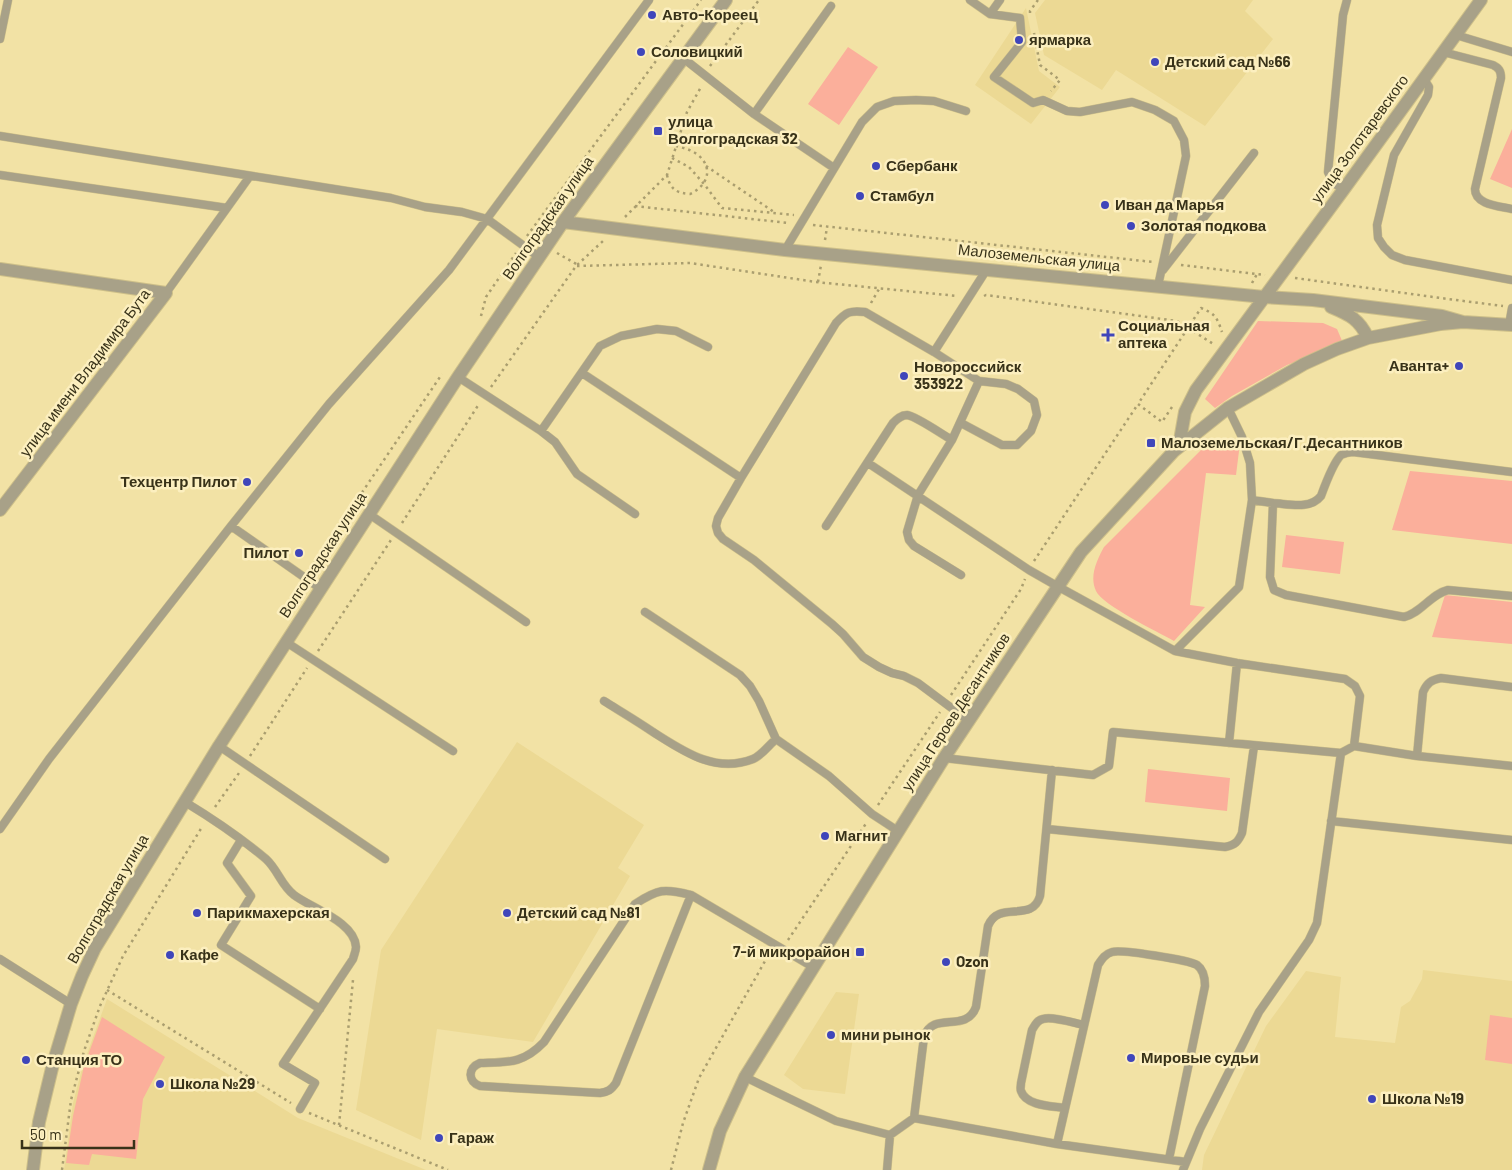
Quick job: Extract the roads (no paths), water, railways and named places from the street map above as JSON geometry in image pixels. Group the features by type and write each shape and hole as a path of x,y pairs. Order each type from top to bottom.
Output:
{"street":[{"name":"Волгоградская улица","path":"33,1170 39,1122 53,1064 71,1004 95,948 219,746 458,377 563,222 726,0"},
{"name":"улица Золотаревского","path":"1264,297 1481,0"},
{"name":"Малоземельская улица","path":"563,222 785,250 1264,297 1312,300 1442,316 1463,322 1510,325"},
{"name":"улица имени Владимира Бута","path":"0,269 166,294 0,510"},
{"path":"1179,446 1185,412 1196,390 1264,297"},
{"path":"1312,300 1348,314 1362,325 1368,338"},
{"name":"улица Героев Десантников","path":"710,1170 720,1131 745,1077 944,758 1080,552 1179,446 1228,408 1304,364 1336,349 1368,338 1441,324 1463,322"}],"lane":[{"path":"0,40 8,0"},
{"path":"0,829 49,759 231,526 329,404 449,270 649,0"},
{"path":"970,0 990,14 1020,18 1022,42 994,77 1033,103 1043,100 1067,111 1080,112 1132,102 1156,110 1174,121 1184,140 1186,156 1165,264"},
{"path":"990,14 1000,0"},
{"path":"1344,189 1333,182 1328,172 1343,15 1347,0"},
{"path":"754,114 831,6"},
{"path":"1456,35 1512,52"},
{"path":"1443,52 1493,65 1501,73 1475,194 1483,202 1512,209"},
{"path":"683,58 754,114 834,168"},
{"path":"1424,79 1429,87 1428,94 1394,155 1377,224 1378,238 1392,255 1405,260 1512,280"},
{"path":"785,250 862,122 877,107 894,101 916,100 934,101 966,111"},
{"path":"0,136 391,198 425,207 462,212 487,219 539,257"},
{"path":"1158,286 1165,264 1254,153"},
{"path":"0,175 226,208"},
{"path":"166,294 250,176"},
{"path":"934,352 987,269"},
{"path":"1510,325 1512,308"},
{"path":"961,423 1002,445 1017,445 1031,431 1038,415 1034,401 1018,389 1006,384 979,382 934,352 865,312 855,310 845,313 836,322 741,478 718,518 716,526 718,533 723,539 754,560 832,624 863,657 879,667 918,683 969,721"},
{"path":"541,431 600,346 621,336 657,329 676,331 708,347"},
{"path":"582,373 741,478"},
{"path":"458,377 541,431 555,442 577,474 635,514"},
{"path":"961,575 914,546 909,540 907,532 918,495 952,440 979,382"},
{"path":"1175,650 1239,587 1252,500 1250,463 1242,437 1228,408"},
{"path":"826,526 899,418 907,415 915,418 952,440"},
{"path":"1252,500 1273,503 1312,504 1317,501 1337,461 1346,452 1512,472"},
{"path":"868,463 1029,570 1175,650 1237,663 1345,679 1355,686 1360,696 1354,746"},
{"path":"1273,503 1270,577 1274,590 1286,595 1404,617 1412,614 1441,592 1448,590 1512,596"},
{"path":"369,514 526,622"},
{"path":"231,526 321,589"},
{"path":"645,612 740,675 750,686 776,739 828,776 872,814 898,831"},
{"path":"286,642 453,751"},
{"path":"1229,743 1237,663"},
{"path":"1417,756 1424,692 1426,685 1433,679 1441,678 1512,687"},
{"path":"604,701 689,754 706,761 741,763 755,758 776,739"},
{"path":"944,758 1093,774 1109,766 1113,732 1341,753 1354,746 1417,756 1512,766"},
{"path":"219,746 385,859"},
{"path":"1047,829 1225,847 1233,846 1239,841 1242,833 1254,746"},
{"path":"1183,1170 1200,1129 1259,1012 1314,932 1319,914 1341,753"},
{"path":"914,1118 926,1030 931,1025 962,1021 974,1014 988,926 991,919 996,914 1002,912 1033,908 1038,903 1052,770"},
{"path":"185,802 209,816 266,860 276,869 283,885 294,895 344,926 356,947 353,958 283,1064 315,1083 300,1109"},
{"path":"1331,821 1512,840"},
{"path":"241,840 227,862 251,896 221,945 320,1009"},
{"path":"691,895 616,1084 612,1089 600,1093 480,1086 474,1084 470,1074 475,1065 480,1063 511,1062 524,1058 544,1042 635,904 653,893 673,890 691,895 813,968"},
{"path":"1057,1144 1098,965 1105,955 1114,951 1186,961 1198,966 1204,974 1205,986 1170,1159"},
{"path":"0,959 71,1004"},
{"path":"1064,1108 1033,1102 1021,1092 1021,1083 1032,1030 1036,1023 1042,1019 1051,1018 1084,1025"},
{"path":"745,1077 836,1121 890,1135"},
{"path":"886,1170 890,1135 914,1118 1057,1144 1186,1162"}],"place":[{"name":"Авто-Кореец","path":"652,15"},
{"name":"ярмарка","path":"1019,40"},
{"name":"Соловицкий","path":"641,52"},
{"name":"Детский сад №66","path":"1155,62"},
{"name":"улица Волгоградская 32","path":"658,131"},
{"name":"Сбербанк","path":"876,166"},
{"name":"Стамбул","path":"860,196"},
{"name":"Иван да Марья","path":"1105,205"},
{"name":"Золотая подкова","path":"1131,226"},
{"name":"Социальная аптека","path":"1108,335"},
{"name":"Аванта+","path":"1459,366"},
{"name":"Новороссийск 353922","path":"904,376"},
{"name":"Малоземельская/Г.Десантников","path":"1151,443"},
{"name":"Техцентр Пилот","path":"247,482"},
{"name":"Пилот","path":"299,553"},
{"name":"Магнит","path":"825,836"},
{"name":"Парикмахерская","path":"197,913"},
{"name":"Детский сад №81","path":"507,913"},
{"name":"7-й микрорайон","path":"860,952"},
{"name":"Кафе","path":"170,955"},
{"name":"Ozon","path":"946,962"},
{"name":"мини рынок","path":"831,1035"},
{"name":"Мировые судьи","path":"1131,1058"},
{"name":"Станция ТО","path":"26,1060"},
{"name":"Школа №29","path":"160,1084"},
{"name":"Школа №19","path":"1372,1099"},
{"name":"Гараж","path":"439,1138"}]}
